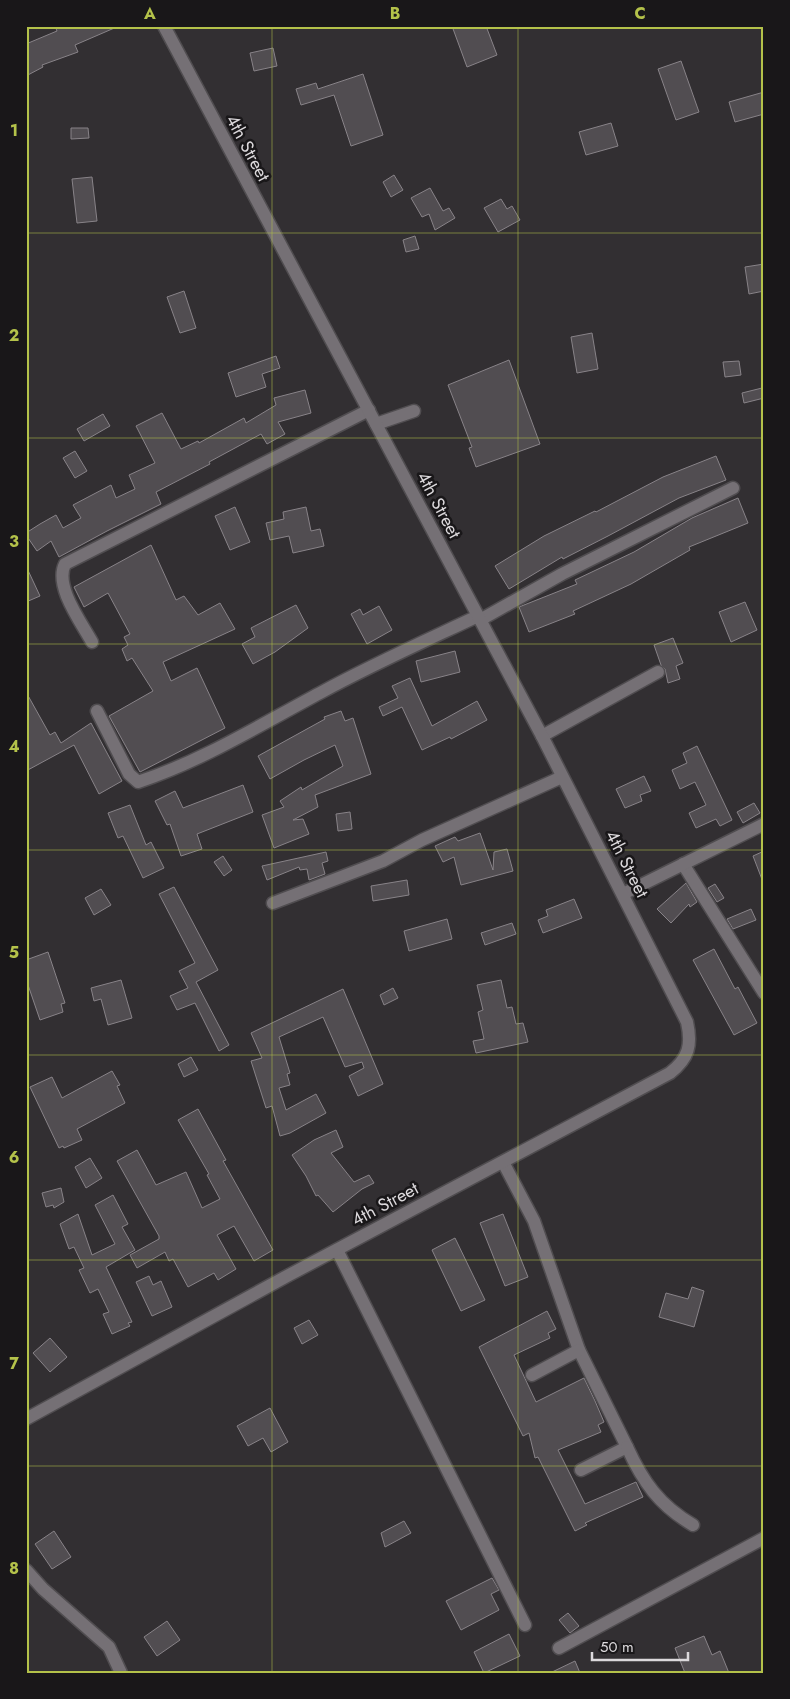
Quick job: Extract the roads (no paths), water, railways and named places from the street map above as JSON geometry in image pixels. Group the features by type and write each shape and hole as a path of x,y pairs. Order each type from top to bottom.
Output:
{"street":[{"name":"4th Street","path":"26,1419 337,1250 670,1073 682,1064 688,1052 690,1038 686,1022 542,736 164,26"},
{"path":"92,642 62,585 61,572 66,564 368,410"},
{"path":"376,424 414,412"},
{"path":"97,711 129,774 138,782 165,774 242,736 320,693 479,618 733,488"},
{"path":"542,736 658,672"},
{"path":"272,903 383,861 422,840 562,777"},
{"path":"623,894 764,824"},
{"path":"683,864 764,993"},
{"path":"503,1162 534,1221 579,1350 641,1477 672,1513 693,1525"},
{"path":"337,1250 525,1625"},
{"path":"532,1375 579,1350"},
{"path":"581,1470 627,1447"},
{"path":"559,1648 764,1538"},
{"path":"26,1570 43,1589 109,1647 121,1673"}]}
